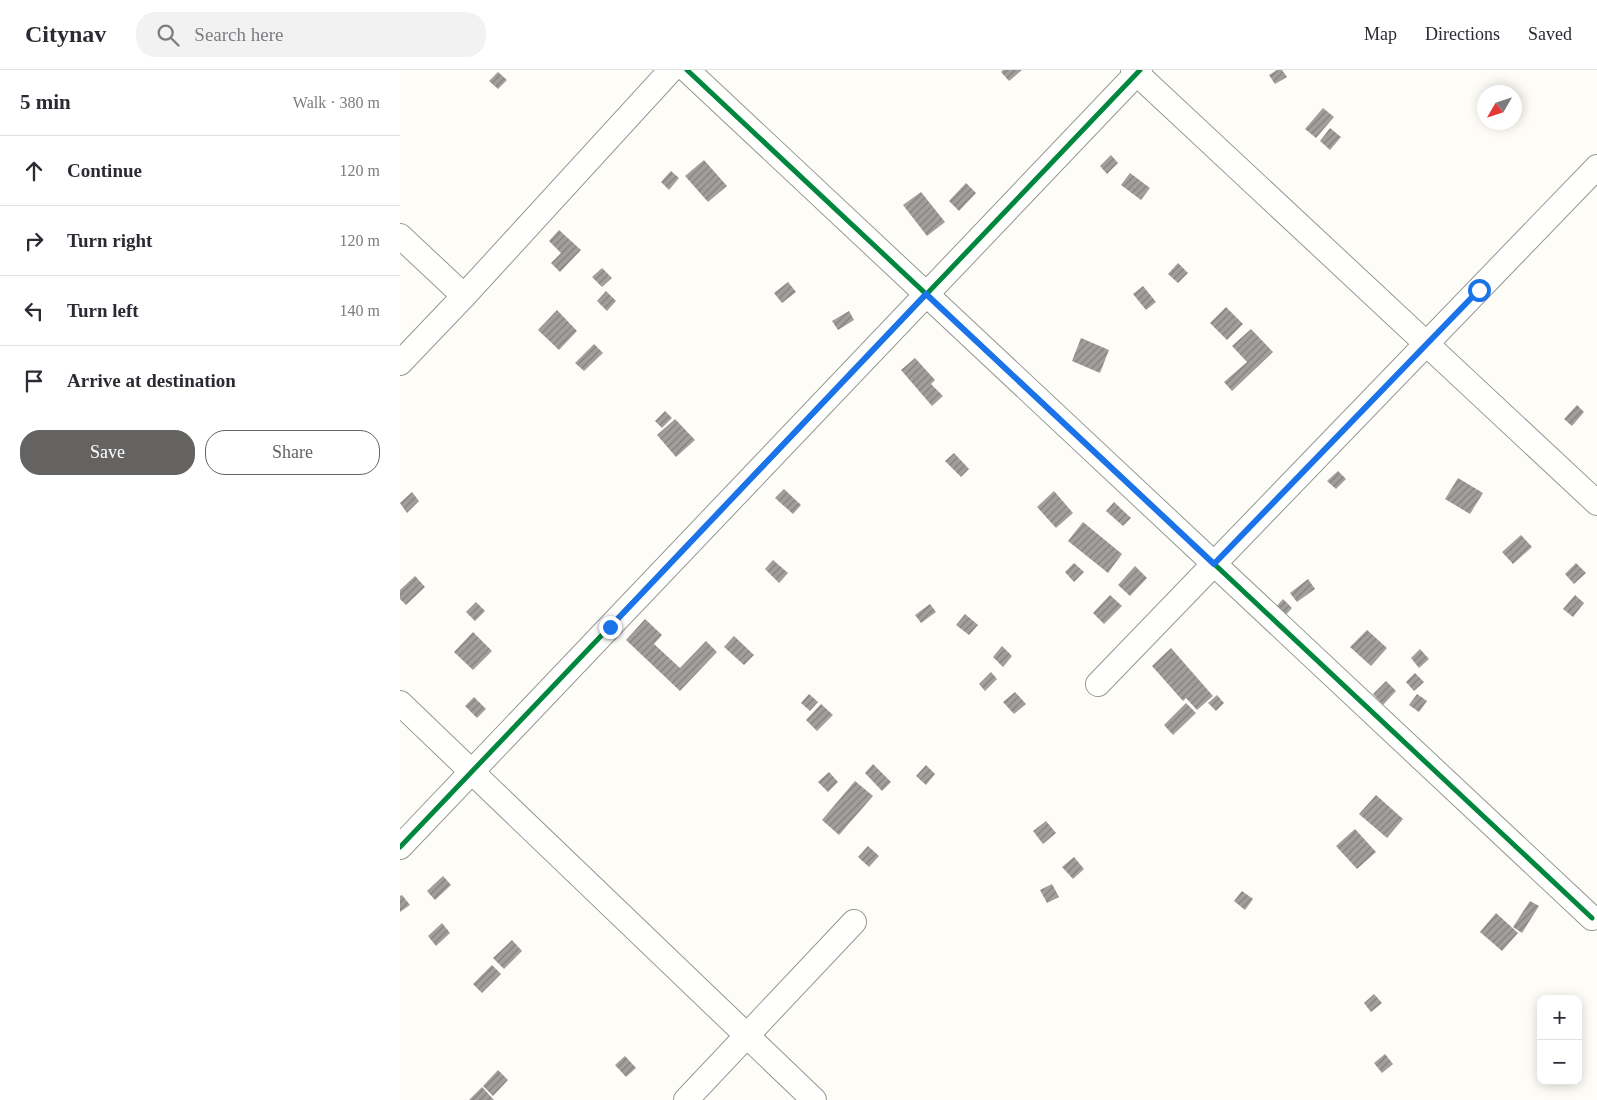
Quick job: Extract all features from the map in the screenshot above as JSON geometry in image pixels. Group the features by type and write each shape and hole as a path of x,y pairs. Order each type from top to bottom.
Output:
{"street":[{"path":"400,363 671,70"},
{"path":"687,70 1592,918"},
{"path":"400,847 1137,71 1597,503"},
{"path":"1098,684 1597,168"},
{"path":"400,236 464,296"},
{"path":"400,702 814,1100"},
{"path":"686,1100 854,922"}],"building":[{"path":"1003,70 1022,70 1009,81 1001,72"},
{"path":"1277,70 1282,70 1287,77 1275,84 1269,75"},
{"path":"498,72 507,80 498,89 489,81"},
{"path":"1323,108 1334,117 1316,138 1305,129"},
{"path":"1330,128 1341,137 1330,150 1320,141"},
{"path":"1111,155 1118,163 1107,174 1100,166"},
{"path":"704,160 727,186 708,202 685,176"},
{"path":"671,171 679,178 669,190 661,182"},
{"path":"1130,173 1150,188 1141,200 1121,185"},
{"path":"966,183 976,193 959,211 949,201"},
{"path":"921,192 945,222 927,236 903,205"},
{"path":"559,230 581,250 560,272 551,263 561,253 549,241"},
{"path":"1178,263 1188,273 1178,283 1168,274"},
{"path":"602,268 612,278 602,287 592,277"},
{"path":"788,282 796,292 782,303 774,293"},
{"path":"1143,286 1156,302 1146,310 1133,294"},
{"path":"606,291 616,301 607,311 597,301"},
{"path":"1226,307 1243,324 1227,340 1210,323"},
{"path":"557,310 577,331 559,350 538,330"},
{"path":"849,311 854,320 838,330 832,321"},
{"path":"1251,329 1273,352 1232,391 1224,382 1247,362 1232,346"},
{"path":"1081,338 1109,350 1100,373 1072,361"},
{"path":"594,344 603,353 584,371 575,363"},
{"path":"915,358 935,380 931,384 943,396 932,406 901,370"},
{"path":"1577,405 1584,412 1572,426 1564,419"},
{"path":"665,411 672,418 662,428 655,421"},
{"path":"675,419 695,440 676,457 657,435"},
{"path":"954,453 969,469 961,477 945,461"},
{"path":"1338,471 1346,479 1336,489 1327,481"},
{"path":"1458,478 1483,493 1470,514 1445,499"},
{"path":"784,489 801,505 793,514 775,498"},
{"path":"1054,491 1073,513 1056,528 1037,507"},
{"path":"412,492 419,501 407,513 400,503"},
{"path":"1114,502 1131,518 1123,526 1106,511"},
{"path":"1083,522 1122,554 1108,573 1068,541"},
{"path":"1521,535 1532,547 1513,564 1502,552"},
{"path":"773,560 788,573 779,583 765,569"},
{"path":"1074,563 1084,572 1074,582 1065,572"},
{"path":"1576,563 1586,573 1574,584 1565,574"},
{"path":"1135,566 1147,578 1130,596 1118,585"},
{"path":"415,576 425,587 406,605 400,599 400,590"},
{"path":"1308,579 1315,589 1297,602 1290,593"},
{"path":"1110,595 1122,606 1104,624 1093,613"},
{"path":"1575,595 1584,603 1573,617 1563,609"},
{"path":"1283,599 1292,608 1284,617 1275,608"},
{"path":"476,602 485,611 475,621 466,612"},
{"path":"930,604 936,612 921,623 915,615"},
{"path":"965,614 978,625 969,635 956,625"},
{"path":"645,619 662,635 654,644 680,668 706,641 717,652 680,691 626,640"},
{"path":"1367,630 1387,648 1371,666 1350,647"},
{"path":"473,632 492,651 473,670 454,652"},
{"path":"734,636 754,655 744,665 724,647"},
{"path":"1002,646 1012,656 1003,667 993,657"},
{"path":"1171,648 1213,696 1197,710 1186,698 1183,701 1152,666"},
{"path":"1420,649 1429,659 1419,668 1411,658"},
{"path":"991,672 997,679 985,691 979,684"},
{"path":"1415,673 1424,682 1414,691 1406,682"},
{"path":"1386,681 1396,691 1383,705 1373,694"},
{"path":"1015,692 1026,704 1014,714 1003,702"},
{"path":"809,694 818,702 810,711 801,703"},
{"path":"1417,694 1427,701 1419,712 1409,705"},
{"path":"1217,695 1224,703 1216,711 1208,703"},
{"path":"474,697 486,709 477,718 465,706"},
{"path":"1186,703 1196,713 1173,735 1164,725"},
{"path":"821,704 833,715 817,731 806,720"},
{"path":"873,764 891,782 882,791 865,773"},
{"path":"926,765 935,774 926,785 916,776"},
{"path":"829,772 838,782 828,792 818,782"},
{"path":"855,781 873,796 839,835 822,820"},
{"path":"1376,795 1403,819 1387,838 1359,814"},
{"path":"1046,821 1056,833 1043,844 1033,831"},
{"path":"1355,829 1376,852 1357,869 1336,846"},
{"path":"868,846 879,856 869,867 858,857"},
{"path":"1074,857 1084,869 1073,879 1062,867"},
{"path":"443,876 451,885 435,900 427,891"},
{"path":"1052,884 1059,897 1047,903 1040,890"},
{"path":"1242,891 1253,899 1245,910 1234,901"},
{"path":"402,895 410,905 400,912 400,896"},
{"path":"1530,901 1539,906 1522,933 1513,927"},
{"path":"1496,913 1518,933 1502,951 1480,932"},
{"path":"442,923 450,933 436,946 428,936"},
{"path":"512,940 522,951 504,969 493,958"},
{"path":"492,965 501,974 482,993 473,984"},
{"path":"1374,994 1382,1003 1371,1012 1364,1003"},
{"path":"1385,1054 1393,1064 1382,1073 1374,1063"},
{"path":"625,1056 636,1068 626,1077 615,1065"},
{"path":"498,1070 508,1080 493,1096 483,1086"},
{"path":"482,1087 494,1100 469,1100"}],"cycle path":[{"path":"687,70 1592,918"},
{"path":"400,847 1140,70"}],"route":[{"path":"610,627 926,294 1214,564 1479,290"}]}
